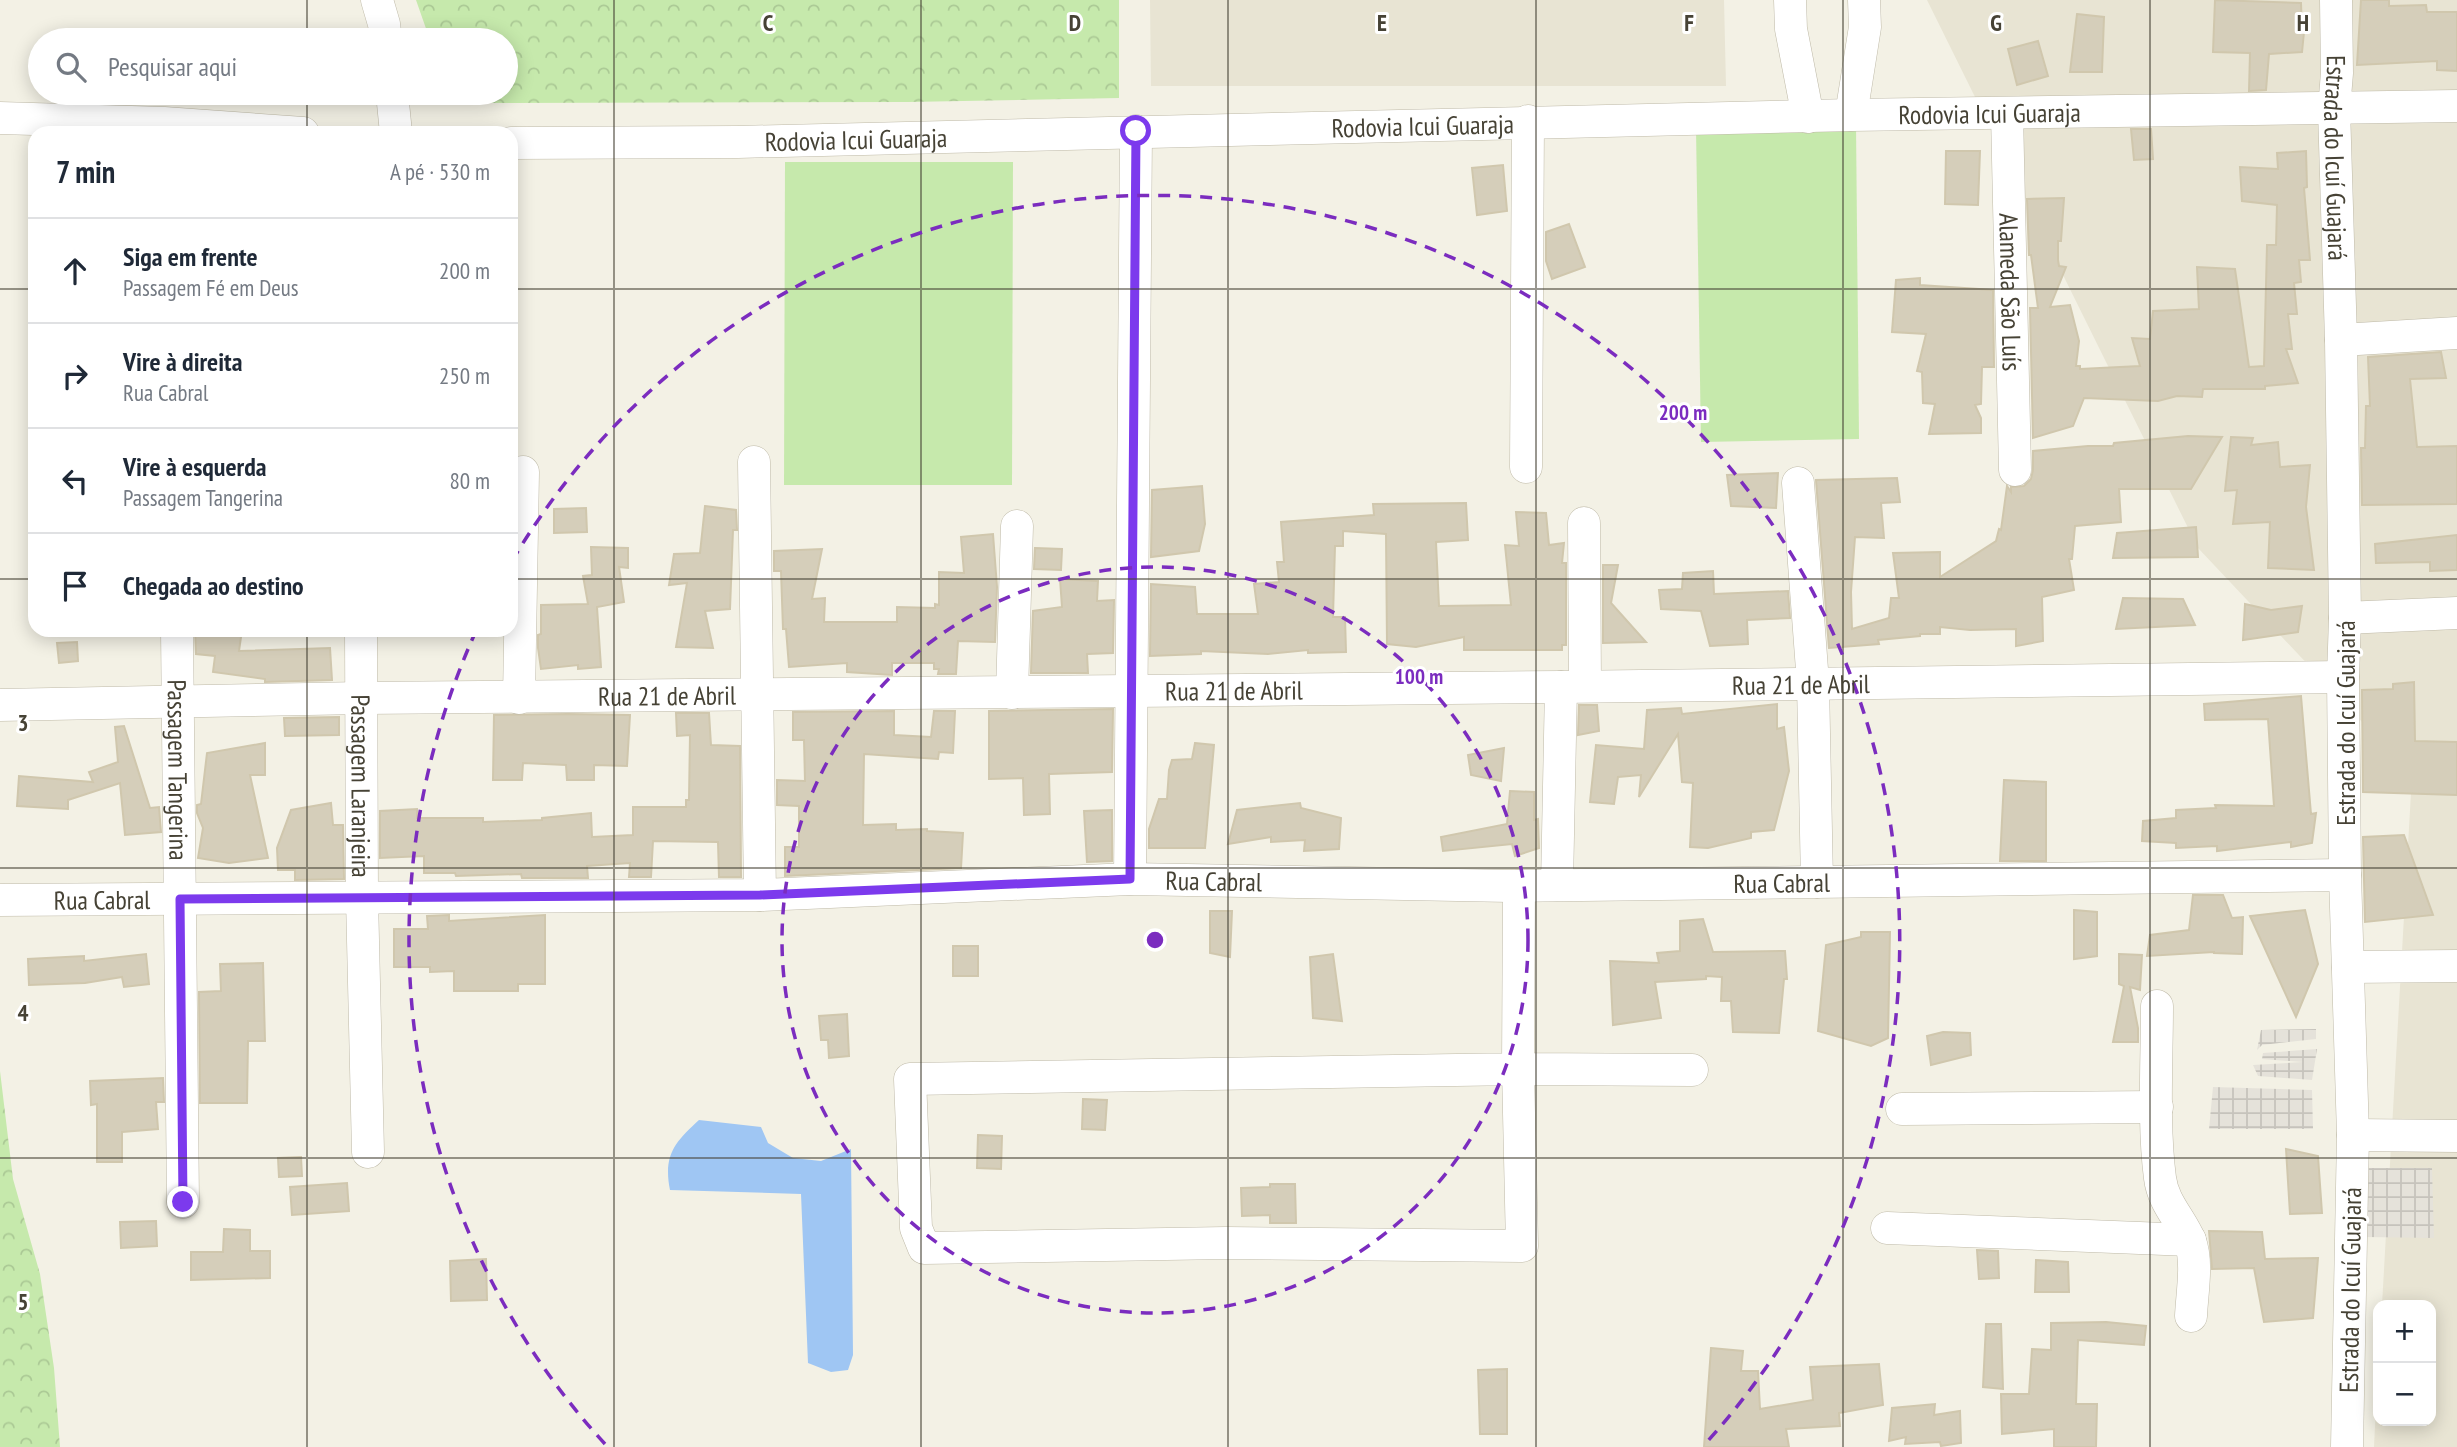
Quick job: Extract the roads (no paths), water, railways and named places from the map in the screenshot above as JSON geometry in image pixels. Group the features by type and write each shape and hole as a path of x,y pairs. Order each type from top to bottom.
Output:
{"street":[{"path":"377,0 384,28"},
{"path":"1790,0 1791,29 1808,117"},
{"path":"1851,115 1865,27 1864,0"},
{"name":"Estrada do Icuí Guajará","path":"2336,0 2337,73 2334,109 2345,618 2345,875 2353,1135 2347,1447"},
{"path":"393,105 395,126"},
{"name":"Rodovia Icui Guaraja","path":"518,144 738,142 1528,121 2457,106"},
{"name":"Alameda São Luís","path":"2007,114 2015,470"},
{"path":"0,118 132,126"},
{"path":"1526,467 1528,121"},
{"path":"1130,879 1136,131"},
{"path":"2341,340 2457,333"},
{"path":"754,462 760,895"},
{"path":"519,698 523,472"},
{"path":"1798,483 1813,683 1817,882"},
{"path":"1557,885 1584,523"},
{"path":"1012,693 1017,526"},
{"path":"2345,618 2457,613"},
{"name":"Passagem Tangerina","path":"177,637 183,1202"},
{"name":"Passagem Laranjeira","path":"360,637 362,898 368,1152"},
{"name":"Rua 21 de Abril","path":"0,705 362,698 2343,677"},
{"name":"Rua Cabral","path":"0,900 760,895 1130,879 1519,886 2345,875"},
{"path":"1519,886 1518,1069 1522,1245 1226,1243 924,1248 916,1228 909,1079 1518,1069 1692,1070"},
{"path":"2348,968 2457,966"},
{"path":"2157,1006 2160,1180 2167,1202 2190,1240 2193,1254 2191,1316"},
{"path":"1902,1109 2157,1107"},
{"path":"2353,1135 2457,1136"},
{"path":"1887,1228 2190,1240"}],"water":[{"path":"699,1120 761,1127 768,1143 793,1158 821,1161 851,1149 853,1355 848,1370 831,1372 808,1363 801,1194 670,1190 668,1167 673,1150 683,1135"}]}
